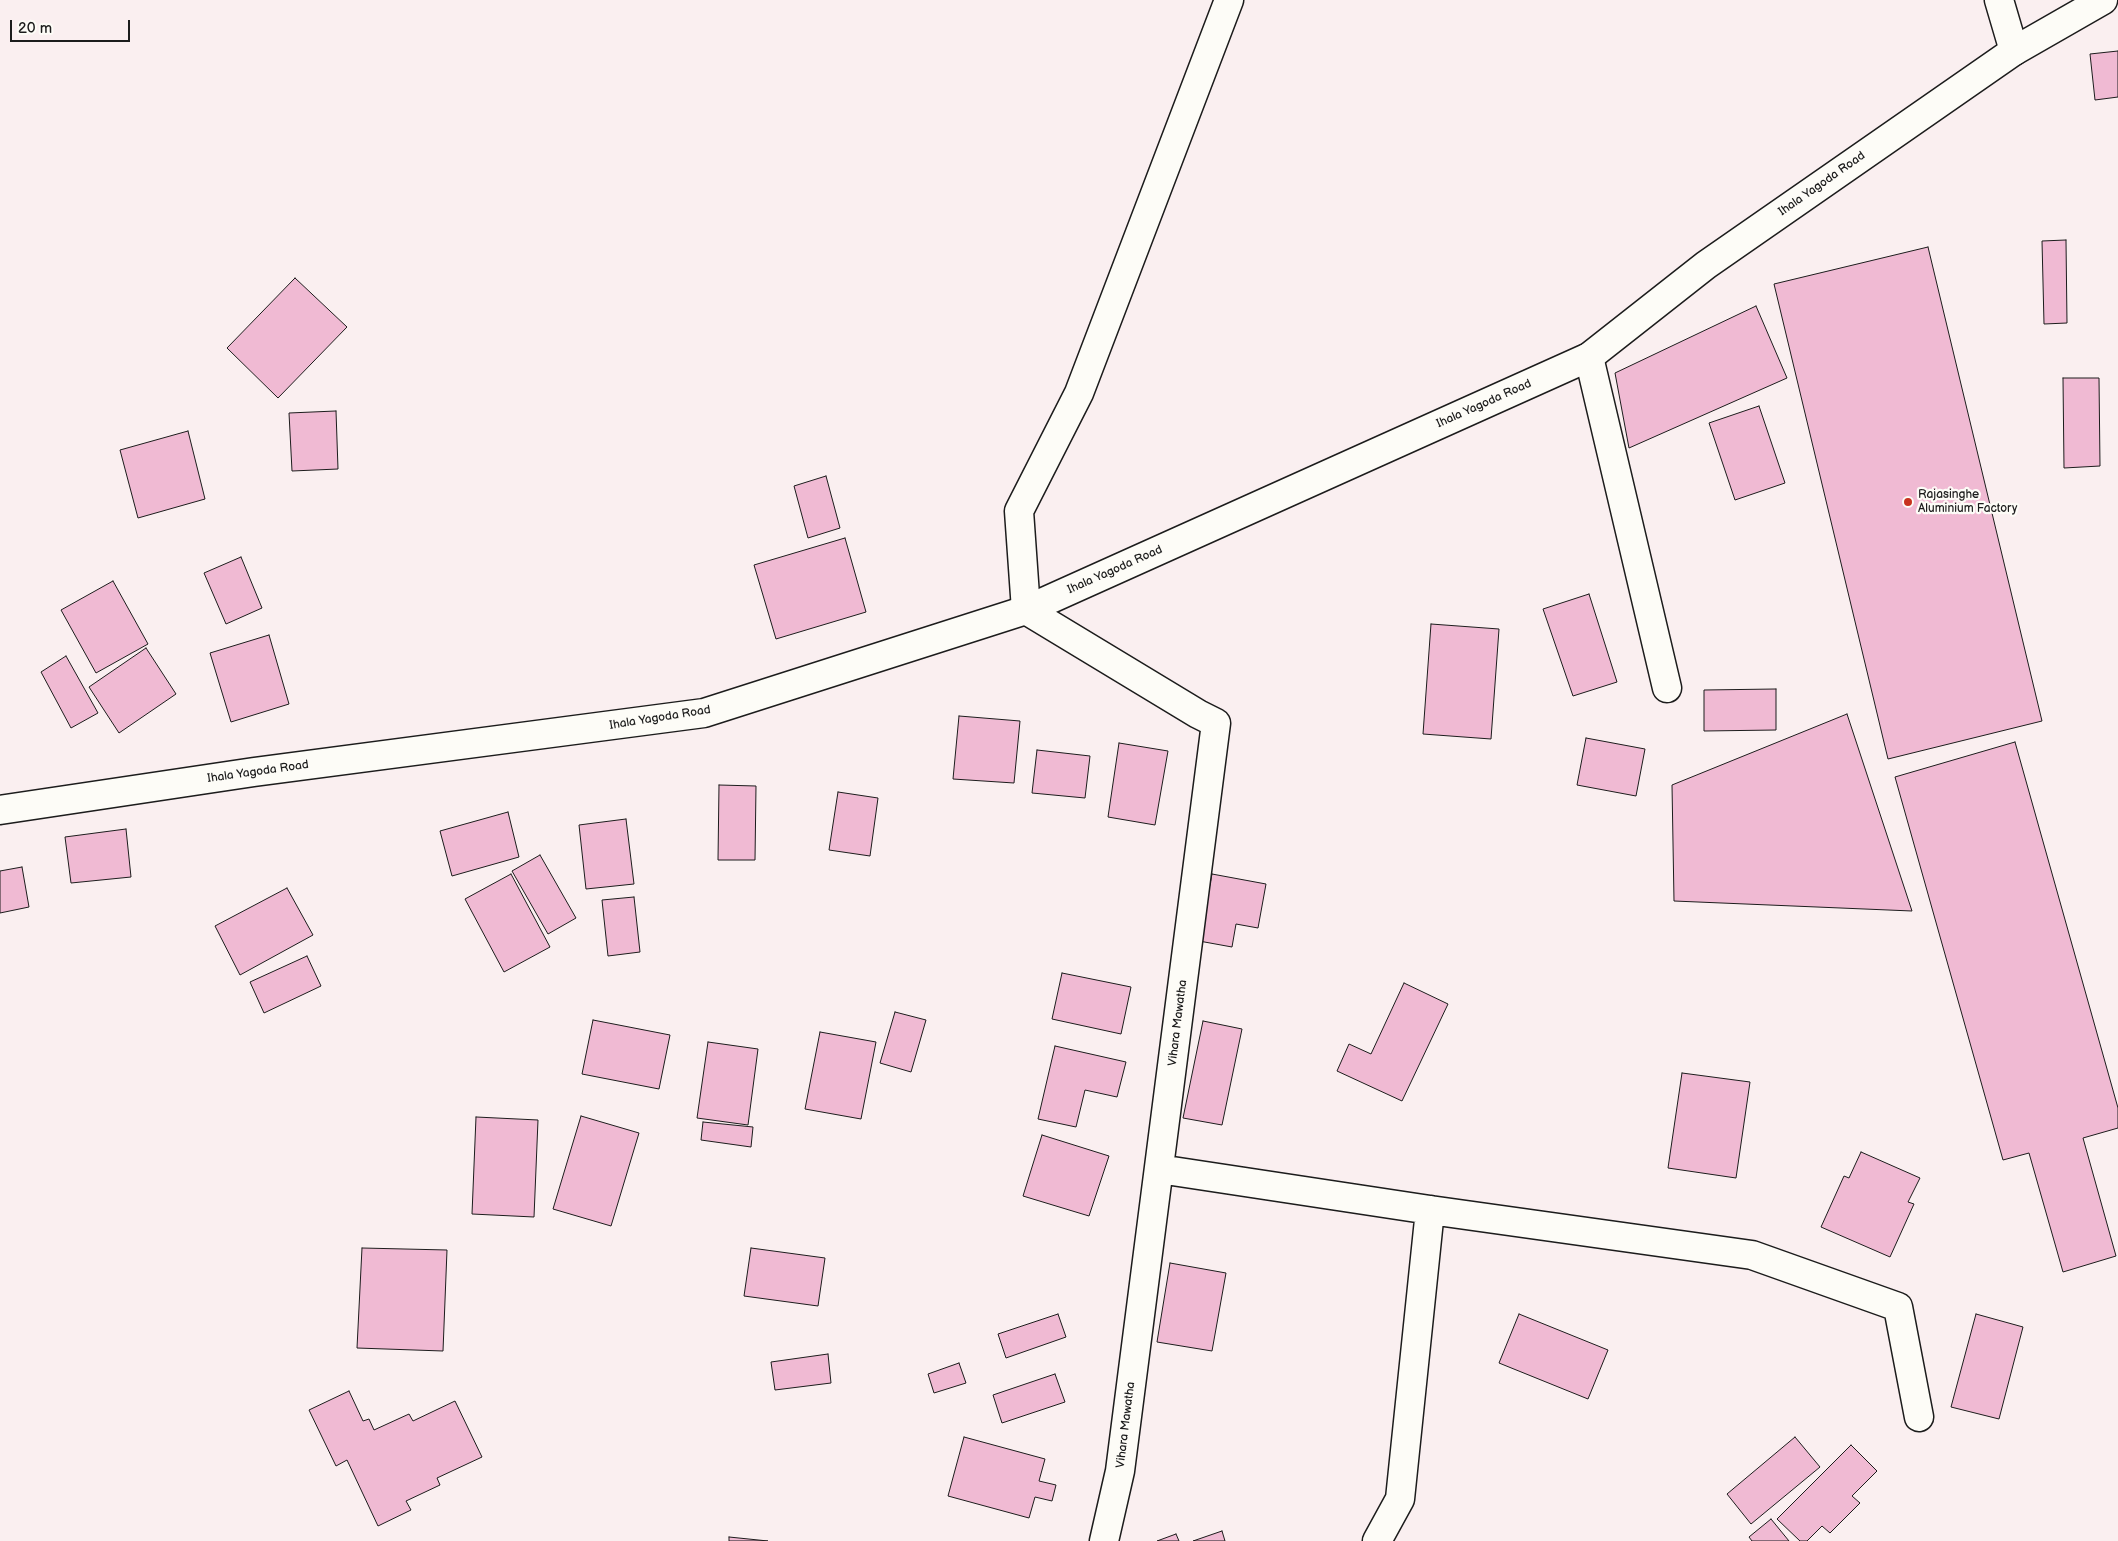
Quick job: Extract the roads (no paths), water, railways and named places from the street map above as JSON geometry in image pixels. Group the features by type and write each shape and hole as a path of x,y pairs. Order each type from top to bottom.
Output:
{"street":[{"path":"1026,610 1019,510 1079,393 1229,0"},
{"path":"1999,0 2014,51"},
{"name":"Ihala Yagoda Road","path":"0,810 264,770 704,713 1026,610 1589,357 1706,265 2014,51 2103,0"},
{"path":"1589,357 1667,688"},
{"name":"Vihara Mawatha","path":"1026,610 1216,723 1120,1471 1104,1541"},
{"path":"1159,1169 1752,1256 1898,1307 1919,1417"},
{"path":"1377,1541 1400,1499 1430,1210"}],"place":[{"name":"Rajasinghe Aluminium Factory","path":"1908,502"}]}
